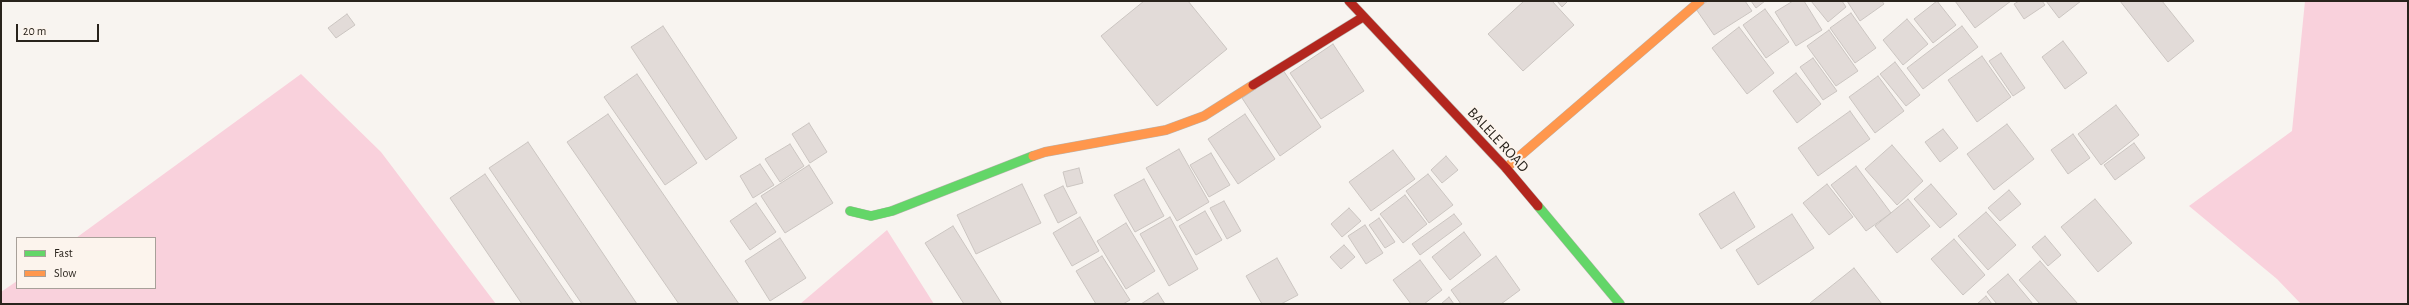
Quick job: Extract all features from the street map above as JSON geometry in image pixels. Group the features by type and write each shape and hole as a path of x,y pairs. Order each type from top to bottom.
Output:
{"street":[{"name":"BALELE ROAD","path":"1348,1 1506,168 1620,304"},
{"path":"1506,168 1700,1"},
{"path":"850,211 871,216 892,211 1045,152 1166,130 1204,116 1363,17"}],"shaded area":[{"path":"2305,1 2408,1 2408,304 2301,304 2277,279 2189,206 2292,131"},
{"path":"301,74 381,152 496,304 1,304 1,292 16,282 16,289 156,289 156,237 77,237"},
{"path":"887,230 934,304 800,304"}],"building":[{"path":"1144,1 1188,1 1227,49 1157,106 1101,36"},
{"path":"1524,1 1552,1 1574,25 1523,71 1488,34"},
{"path":"1557,1 1568,1 1562,7"},
{"path":"1708,1 1745,1 1752,11 1714,35 1696,9"},
{"path":"1751,1 1765,1 1756,8"},
{"path":"1793,1 1804,1 1822,30 1796,46 1775,12"},
{"path":"1811,1 1842,1 1846,7 1828,22"},
{"path":"1847,1 1882,1 1884,4 1860,21"},
{"path":"1937,1 1956,25 1933,43 1914,19"},
{"path":"1955,1 2011,1 1975,28"},
{"path":"2019,1 2042,1 2045,5 2024,19 2014,4"},
{"path":"2046,1 2081,1 2059,18"},
{"path":"2120,1 2162,1 2194,41 2168,62"},
{"path":"1765,9 1789,42 1766,58 1743,25"},
{"path":"1851,13 1876,48 1855,63 1830,28"},
{"path":"347,14 355,25 336,38 328,28"},
{"path":"1907,19 1928,44 1903,65 1883,40"},
{"path":"663,26 737,138 706,160 631,47"},
{"path":"1962,26 1978,47 1923,89 1907,68"},
{"path":"1739,27 1774,73 1747,94 1712,48"},
{"path":"1829,30 1858,71 1836,86 1807,46"},
{"path":"2063,41 2087,73 2065,89 2042,57"},
{"path":"1333,44 1364,91 1321,119 1290,73"},
{"path":"2001,53 2025,88 2013,96 1989,61"},
{"path":"1982,56 2011,97 1977,122 1948,80"},
{"path":"1813,58 1837,91 1823,100 1800,67"},
{"path":"1895,62 1920,95 1906,106 1880,74"},
{"path":"1283,70 1321,127 1280,156 1242,98"},
{"path":"1796,73 1821,104 1797,123 1773,91"},
{"path":"637,74 697,163 665,185 604,97"},
{"path":"1878,76 1904,111 1875,133 1849,97"},
{"path":"2116,105 2139,135 2101,165 2078,134"},
{"path":"1850,111 1870,139 1818,176 1798,148"},
{"path":"608,114 739,304 679,304 567,142"},
{"path":"1245,114 1275,159 1238,184 1208,139"},
{"path":"809,123 827,152 810,163 792,134"},
{"path":"2007,124 2034,159 1994,190 1967,154"},
{"path":"1943,129 1958,148 1940,162 1925,142"},
{"path":"2073,134 2090,158 2068,174 2051,150"},
{"path":"528,142 637,304 582,304 489,168"},
{"path":"2134,143 2145,158 2115,180 2104,165"},
{"path":"790,144 804,166 780,182 765,159"},
{"path":"1892,145 1923,181 1897,205 1865,169"},
{"path":"1179,149 1209,202 1177,221 1146,168"},
{"path":"1393,150 1415,179 1371,211 1349,182"},
{"path":"1211,153 1230,185 1209,197 1190,165"},
{"path":"1446,156 1458,170 1442,183 1431,170"},
{"path":"760,164 774,185 753,198 740,176"},
{"path":"809,165 833,203 785,233 761,196"},
{"path":"1856,166 1891,213 1866,231 1831,185"},
{"path":"1079,168 1083,183 1067,187 1063,172"},
{"path":"485,174 574,304 522,304 450,198"},
{"path":"1428,174 1453,205 1429,223 1406,191"},
{"path":"1144,179 1164,216 1135,232 1114,195"},
{"path":"1022,184 1041,223 976,254 957,215"},
{"path":"1827,184 1853,217 1829,235 1803,203"},
{"path":"1931,184 1957,214 1940,228 1914,199"},
{"path":"1063,186 1077,213 1058,223 1044,195"},
{"path":"2009,190 2021,204 2000,221 1988,208"},
{"path":"1734,192 1755,227 1721,249 1699,214"},
{"path":"1405,195 1427,224 1403,243 1380,214"},
{"path":"1908,199 1930,226 1897,253 1875,226"},
{"path":"2095,199 2132,243 2098,272 2061,227"},
{"path":"1224,201 1241,231 1227,239 1210,208"},
{"path":"756,203 776,232 750,250 730,221"},
{"path":"1349,208 1361,221 1342,237 1331,224"},
{"path":"1205,211 1222,240 1196,255 1179,226"},
{"path":"1986,212 2016,245 1988,270 1958,236"},
{"path":"1454,214 1462,224 1420,255 1412,244"},
{"path":"1792,214 1814,248 1758,285 1736,250"},
{"path":"1080,217 1099,251 1072,266 1053,233"},
{"path":"1170,217 1198,269 1169,286 1140,234"},
{"path":"1379,218 1395,242 1385,248 1369,225"},
{"path":"1126,223 1155,271 1126,289 1097,241"},
{"path":"1365,225 1383,253 1366,264 1348,236"},
{"path":"953,226 1002,304 964,304 925,243"},
{"path":"1464,232 1481,255 1450,280 1432,257"},
{"path":"2045,236 2061,255 2048,266 2032,247"},
{"path":"780,238 806,278 770,301 745,261"},
{"path":"1954,239 1985,275 1963,295 1931,259"},
{"path":"1344,245 1355,257 1341,269 1330,257"},
{"path":"1102,256 1130,300 1123,304 1096,304 1076,271"},
{"path":"1496,256 1520,290 1501,304 1461,304 1451,290"},
{"path":"1277,258 1298,295 1281,304 1262,304 1246,276"},
{"path":"1420,260 1442,290 1424,304 1411,304 1393,280"},
{"path":"2040,261 2078,304 2040,304 2019,280"},
{"path":"1854,268 1882,304 1810,304 1810,303"},
{"path":"2008,274 2033,304 1997,304 1987,292"},
{"path":"1158,293 1165,304 1141,304"},
{"path":"1986,296 1992,304 1977,304"},
{"path":"1449,297 1454,304 1441,304"}],"traffic: fast":[{"path":"850,211 871,216 892,211 1033,156"},
{"path":"1538,206 1620,304"}],"traffic: slow":[{"path":"1506,168 1700,1"},
{"path":"1033,156 1045,152 1166,130 1204,116 1253,85"}],"traffic: jam":[{"path":"1349,1 1506,168 1538,206"},
{"path":"1253,85 1363,17"}]}
